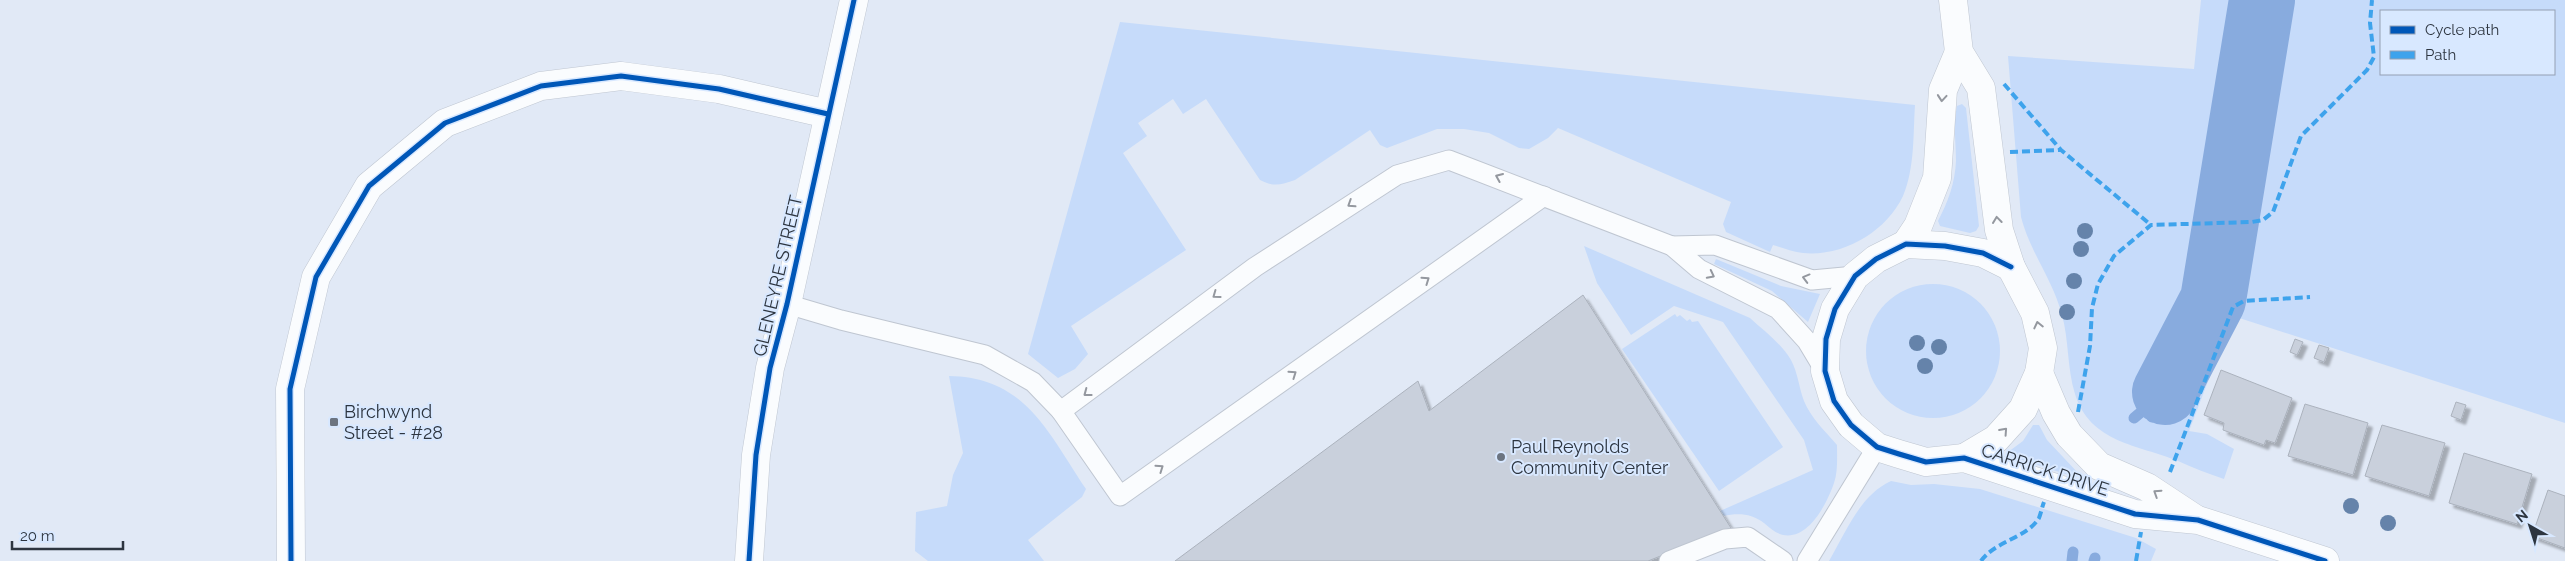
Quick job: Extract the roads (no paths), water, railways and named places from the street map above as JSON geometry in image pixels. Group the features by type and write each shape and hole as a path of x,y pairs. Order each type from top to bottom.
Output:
{"street":[{"name":"GLENEYRE STREET","path":"749,561 756,455 770,368 787,304 854,0"},
{"name":"CARRICK DRIVE","path":"1953,0 1959,52 1981,88 1999,230 2011,267 2035,313 2043,348 2039,373 2024,409 1996,439 1964,458"},
{"name":"CARRICK DRIVE","path":"1906,244 1918,226 1937,178 1943,90 1959,52"},
{"path":"291,561 290,389 316,277 369,186 445,124 541,86 621,76 719,89 828,114"},
{"name":"CARRICK DRIVE","path":"2011,267 1983,253 1945,246 1906,244 1876,259 1855,276 1835,309 1826,339 1825,371 1834,401 1851,425 1877,447 1926,462 1964,458 2135,514 2198,520 2325,561"},
{"name":"CARRICK DRIVE","path":"2039,373 2056,413 2069,435 2099,466 2147,487 2198,520"}],"lane":[{"path":"1061,411 1255,267 1397,174 1449,160 1672,246 1699,269 1778,309 1795,325 1825,371"},
{"path":"787,304 841,320 985,355 1033,382 1061,411 1120,496 1544,196"},
{"path":"1672,246 1715,245 1812,280 1855,276"},
{"path":"1807,561 1877,447"},
{"path":"1669,561 1726,539 1748,537 1783,561"}],"waterway":[{"path":"2165,392 2213,300 2262,0"},
{"path":"2134,418 2165,392"},
{"path":"2152,417 2163,397"},
{"path":"2072,561 2073,552"}],"place":[{"name":"Birchwynd Street - #28","path":"334,422"},
{"name":"Paul Reynolds Community Center","path":"1501,457"}]}
